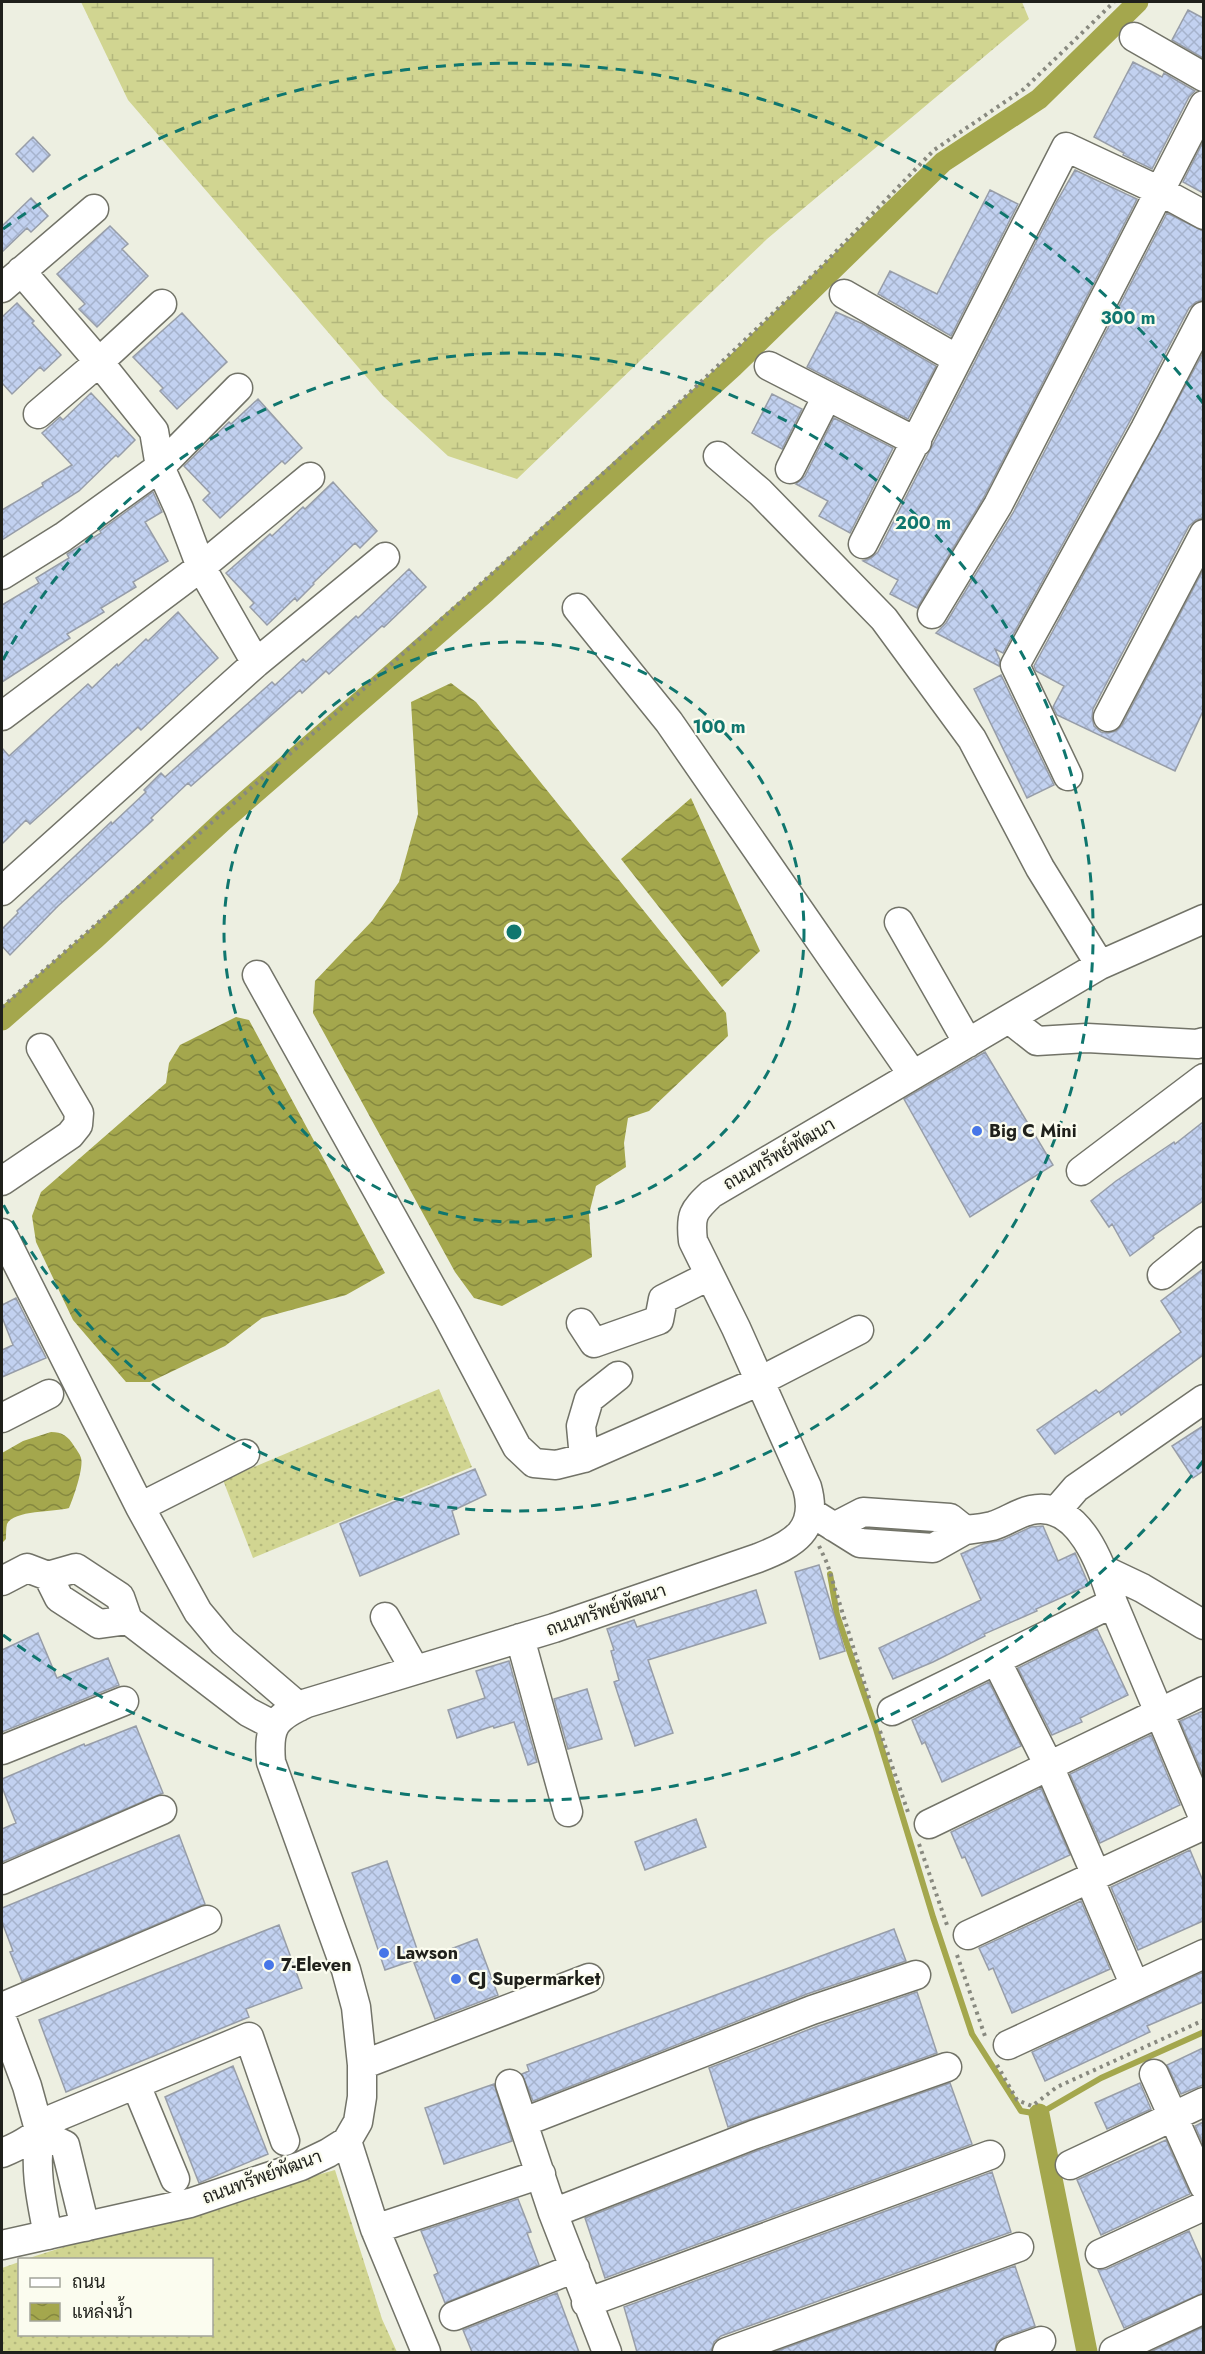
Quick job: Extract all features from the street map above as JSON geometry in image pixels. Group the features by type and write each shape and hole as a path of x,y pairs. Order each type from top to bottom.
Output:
{"street":[{"path":"1134,37 1203,77"},
{"path":"932,614 998,506 1203,105"},
{"path":"863,544 1066,147 1160,191 1203,215"},
{"path":"94,209 11,280 99,362 154,431 160,467 201,567 256,663"},
{"path":"844,294 957,359"},
{"path":"38,414 162,304"},
{"path":"1068,776 1015,666 1145,429 1203,316"},
{"path":"770,366 917,442"},
{"path":"2,575 63,537 160,467 238,388"},
{"path":"790,468 827,396"},
{"path":"718,456 759,492 884,619 972,739 1040,868 1100,964"},
{"path":"2,716 201,567 310,477"},
{"path":"1108,717 1203,534"},
{"path":"2,891 256,663 385,557"},
{"path":"578,608 669,722 913,1075"},
{"name":"ถนนทรัพย์พัฒนา","path":"273,1725 287,1712 299,1707 520,1638 781,1549 818,1520 807,1487 760,1381 693,1241 691,1225 694,1210 711,1194 1100,964 1203,919"},
{"path":"899,922 968,1043"},
{"path":"257,975 448,1317 517,1447 534,1463 556,1465 584,1458 760,1381 859,1330"},
{"path":"1009,1018 1037,1041 1087,1038 1197,1044 1203,1042"},
{"path":"2,1181 70,1135 78,1125 79,1113 41,1048"},
{"path":"1081,1172 1203,1078"},
{"path":"2,1233 140,1507 198,1612 223,1642 299,1707"},
{"path":"1162,1275 1203,1241"},
{"path":"581,1323 594,1343 604,1341 660,1320 663,1299 709,1276"},
{"path":"584,1458 582,1426 589,1399 618,1376"},
{"path":"2,1418 49,1394"},
{"path":"1057,1510 1076,1488 1203,1399"},
{"path":"140,1507 245,1454"},
{"path":"818,1520 863,1512 950,1518 965,1530 992,1526 1031,1510 1057,1510 1073,1521 1104,1570 1113,1603 1203,1819"},
{"path":"2,1581 27,1568 48,1576 59,1598 99,1624 128,1620 248,1712 273,1725 269,1742 271,1762 346,1970 356,2007 362,2065 362,2097 358,2122 347,2141 375,2229 426,2352"},
{"path":"1104,1570 1142,1588 1203,1625"},
{"path":"881,1716 1113,1603"},
{"path":"385,1617 416,1670"},
{"path":"520,1638 568,1812"},
{"path":"996,1660 1049,1766 1135,1986"},
{"path":"919,1828 1203,1691"},
{"path":"2,1750 124,1701"},
{"path":"2,1880 162,1810"},
{"path":"957,1937 1203,1825"},
{"path":"2,2007 207,1920"},
{"path":"996,2049 1203,1954"},
{"path":"525,2122 812,2010 916,1975"},
{"path":"362,2065 589,1978"},
{"path":"2,2019 27,2086 40,2133 36,2156 39,2188 48,2235"},
{"path":"2,2153 20,2146 40,2133 52,2120 249,2037 285,2141"},
{"path":"553,2212 753,2135 947,2067"},
{"path":"1100,2254 1202,2207 1172,2116 1154,2073"},
{"path":"510,2084 525,2122 553,2212 586,2303 607,2352"},
{"path":"136,2085 175,2180"},
{"path":"1070,2165 1203,2102"},
{"path":"40,2133 65,2145 85,2227"},
{"name":"ถนนทรัพย์พัฒนา","path":"2,2245 190,2203 301,2166 347,2141"},
{"path":"586,2303 990,2154"},
{"path":"375,2229 541,2174"},
{"path":"727,2352 1018,2247"},
{"path":"454,2316 575,2268"},
{"path":"1114,2351 1203,2309"},
{"path":"1010,2352 1041,2341"}],"path":[{"path":"2,1006 375,679 640,440 817,271 934,150 1024,89 1114,2"},
{"path":"818,1520 827,1563 996,2049 1017,2100 1032,2106 1057,2086 1203,2020"}],"green space":[{"path":"81,2 1022,2 1029,19 767,239 517,479 448,456 383,396 128,100"},
{"path":"439,1389 472,1467 253,1558 223,1480"},
{"path":"335,2170 382,2319 397,2352 2,2352 2,2268 18,2262 18,2336 213,2336 213,2258 29,2258"}],"water":[{"path":"451,683 476,702 726,1013 728,1036 649,1111 628,1118 624,1143 626,1167 596,1186 589,1214 592,1257 502,1306 474,1298 455,1272 313,1013 315,981 372,921 399,882 418,814 411,702"},
{"path":"691,798 760,951 722,987 621,859"},
{"path":"236,1017 249,1020 385,1273 346,1295 262,1318 225,1346 150,1382 126,1382 73,1320 36,1242 32,1216 41,1192 166,1083 169,1063 180,1045"},
{"path":"51,1432 67,1437 81,1458 80,1476 69,1508 26,1514 11,1519 7,1524 6,1539 2,1543 2,1453 23,1441"}],"building":[{"path":"1188,10 1203,18 1203,58 1172,40"},
{"path":"1133,62 1162,77 1164,73 1195,91 1189,97 1152,169 1094,137"},
{"path":"33,137 50,155 33,172 16,154"},
{"path":"1203,142 1203,193 1183,182"},
{"path":"1075,170 1137,199 984,497 917,608 890,594 898,580 863,561 878,552"},
{"path":"990,190 1018,204 951,336 878,294 890,271 937,294"},
{"path":"31,198 48,216 31,232 27,228 2,252 2,226"},
{"path":"1167,213 1203,231 1203,300 1189,308 1003,653 995,649 1000,660 999,666 936,633 946,623 1013,513"},
{"path":"110,226 128,244 122,249 148,276 97,327 79,309 85,304 57,274"},
{"path":"17,303 61,355 44,371 40,367 12,394 2,383 2,317"},
{"path":"836,312 863,324 936,366 908,419 807,367"},
{"path":"182,313 227,362 177,409 160,391 163,388 133,357"},
{"path":"1203,353 1203,518 1189,526 1093,709 1092,717 1094,726 1101,732 1116,731 1122,725 1203,570 1203,711 1175,771 1057,715 1053,707 1064,686 1036,671 1034,666"},
{"path":"91,393 135,440 79,491 2,540 2,510 43,486 42,483 72,465 42,433 60,417 63,420"},
{"path":"772,394 802,409 782,449 752,433"},
{"path":"258,399 302,448 285,464 282,461 220,518 203,500 210,493 184,466 229,422 231,424"},
{"path":"834,418 893,448 850,533 819,516 828,501 796,484 805,476"},
{"path":"333,482 377,531 360,548 355,543 297,601 295,598 267,625 250,607 254,603 226,573 270,534 272,536 303,507 305,509"},
{"path":"153,492 162,512 145,522 168,561 133,582 136,587 101,608 104,612 67,634 70,638 2,682 2,605 39,583 36,578 69,558 67,554 101,533 100,531"},
{"path":"409,569 426,587 329,674 326,671 302,693 300,690 191,786 188,783 151,818 153,820 58,906 10,955 2,946 2,929 18,913 17,911 146,792 144,790 161,773 165,777 272,682 275,685 303,659 306,662 356,616 358,618"},
{"path":"178,612 218,658 141,730 138,727 30,824 26,820 2,844 2,748 9,756 88,684 92,688 146,639 148,641"},
{"path":"1001,675 1054,785 1027,798 974,689"},
{"name":"Big C Mini","path":"985,1052 1053,1165 970,1217 904,1099"},
{"path":"1203,1122 1203,1201 1153,1236 1154,1238 1130,1256 1112,1224 1109,1227 1091,1201 1116,1181 1174,1142 1175,1144"},
{"path":"1203,1269 1203,1355 1121,1415 1119,1411 1055,1454 1037,1430 1096,1390 1099,1393 1181,1332 1161,1301"},
{"path":"16,1298 46,1358 2,1377 2,1350 13,1345 2,1317 2,1305"},
{"path":"1203,1426 1203,1471 1193,1478 1172,1446"},
{"path":"475,1469 486,1495 452,1511 459,1534 360,1576 340,1524"},
{"path":"1043,1526 1058,1561 1075,1553 1089,1585 984,1634 985,1636 933,1662 893,1679 879,1648 981,1600 961,1554 983,1544 1003,1540 1031,1527"},
{"path":"819,1565 845,1651 820,1659 795,1572"},
{"path":"756,1590 766,1623 648,1660 673,1733 635,1746 614,1682 619,1680 611,1651 614,1650 607,1629 634,1620 637,1627"},
{"path":"1097,1629 1128,1695 1080,1718 1082,1722 1052,1735 1018,1668"},
{"path":"38,1633 57,1678 108,1658 119,1685 2,1732 2,1650"},
{"path":"509,1661 537,1762 528,1765 514,1722 494,1728 493,1726 457,1738 448,1710 485,1698 476,1671"},
{"path":"989,1682 1021,1746 942,1782 925,1742 922,1744 912,1720"},
{"path":"587,1689 602,1739 568,1749 554,1699"},
{"path":"1203,1711 1203,1775 1180,1721"},
{"path":"136,1726 163,1793 2,1862 2,1829 16,1823 2,1787 2,1779 84,1744 85,1746"},
{"path":"1151,1735 1180,1805 1100,1843 1070,1774"},
{"path":"1041,1788 1070,1855 982,1896 951,1832"},
{"path":"696,1819 706,1847 645,1870 635,1842"},
{"path":"179,1835 205,1904 22,1981 10,1952 13,1951 2,1922 2,1908"},
{"path":"1190,1850 1203,1881 1203,1921 1138,1950 1111,1887"},
{"path":"387,1861 420,1958 385,1970 352,1873"},
{"path":"1081,1901 1110,1969 1012,2013 993,1968 989,1970 979,1948"},
{"path":"279,1925 302,1988 246,2009 249,2017 66,2092 39,2020"},
{"path":"894,1929 906,1961 807,1994 533,2101 522,2074 529,2071 527,2065"},
{"name":"CJ Supermarket","path":"477,1939 498,1995 435,2019 414,1963"},
{"path":"1203,1972 1203,2002 1147,2026 1150,2032 1045,2081 1032,2052"},
{"path":"917,1992 937,2053 728,2127 709,2068 818,2026"},
{"path":"1203,2048 1203,2085 1181,2094 1167,2065"},
{"path":"233,2066 268,2154 199,2183 165,2097"},
{"path":"950,2083 972,2144 605,2278 585,2218 759,2150"},
{"path":"1140,2083 1151,2109 1107,2129 1095,2103"},
{"path":"494,2084 512,2141 444,2164 425,2108"},
{"path":"1203,2122 1203,2144 1195,2126"},
{"path":"1166,2140 1190,2194 1101,2235 1077,2180"},
{"path":"992,2172 1011,2232 721,2336 714,2342 711,2352 637,2352 624,2307"},
{"path":"518,2199 531,2232 527,2233 539,2265 445,2303 434,2275 438,2273 421,2231"},
{"path":"1189,2231 1203,2263 1203,2293 1124,2328 1098,2270 1107,2269"},
{"path":"1015,2266 1035,2326 1004,2337 997,2342 994,2352 774,2352"},
{"path":"557,2293 579,2352 472,2352 463,2330"},
{"path":"1203,2327 1203,2352 1150,2352"}],"waterway":[{"path":"2,1020 96,938 224,820 486,592 733,367 943,162 1039,99 1138,2"},
{"path":"830,1574 837,1615 875,1726 933,1917 972,2034 1021,2111 1039,2114 1101,2078 1204,2032"},
{"path":"1039,2114 1087,2352"}],"place":[{"name":"Big C Mini","path":"977,1131"},
{"name":"Lawson","path":"384,1953"},
{"name":"7-Eleven","path":"269,1965"},
{"name":"CJ Supermarket","path":"456,1979"}]}
